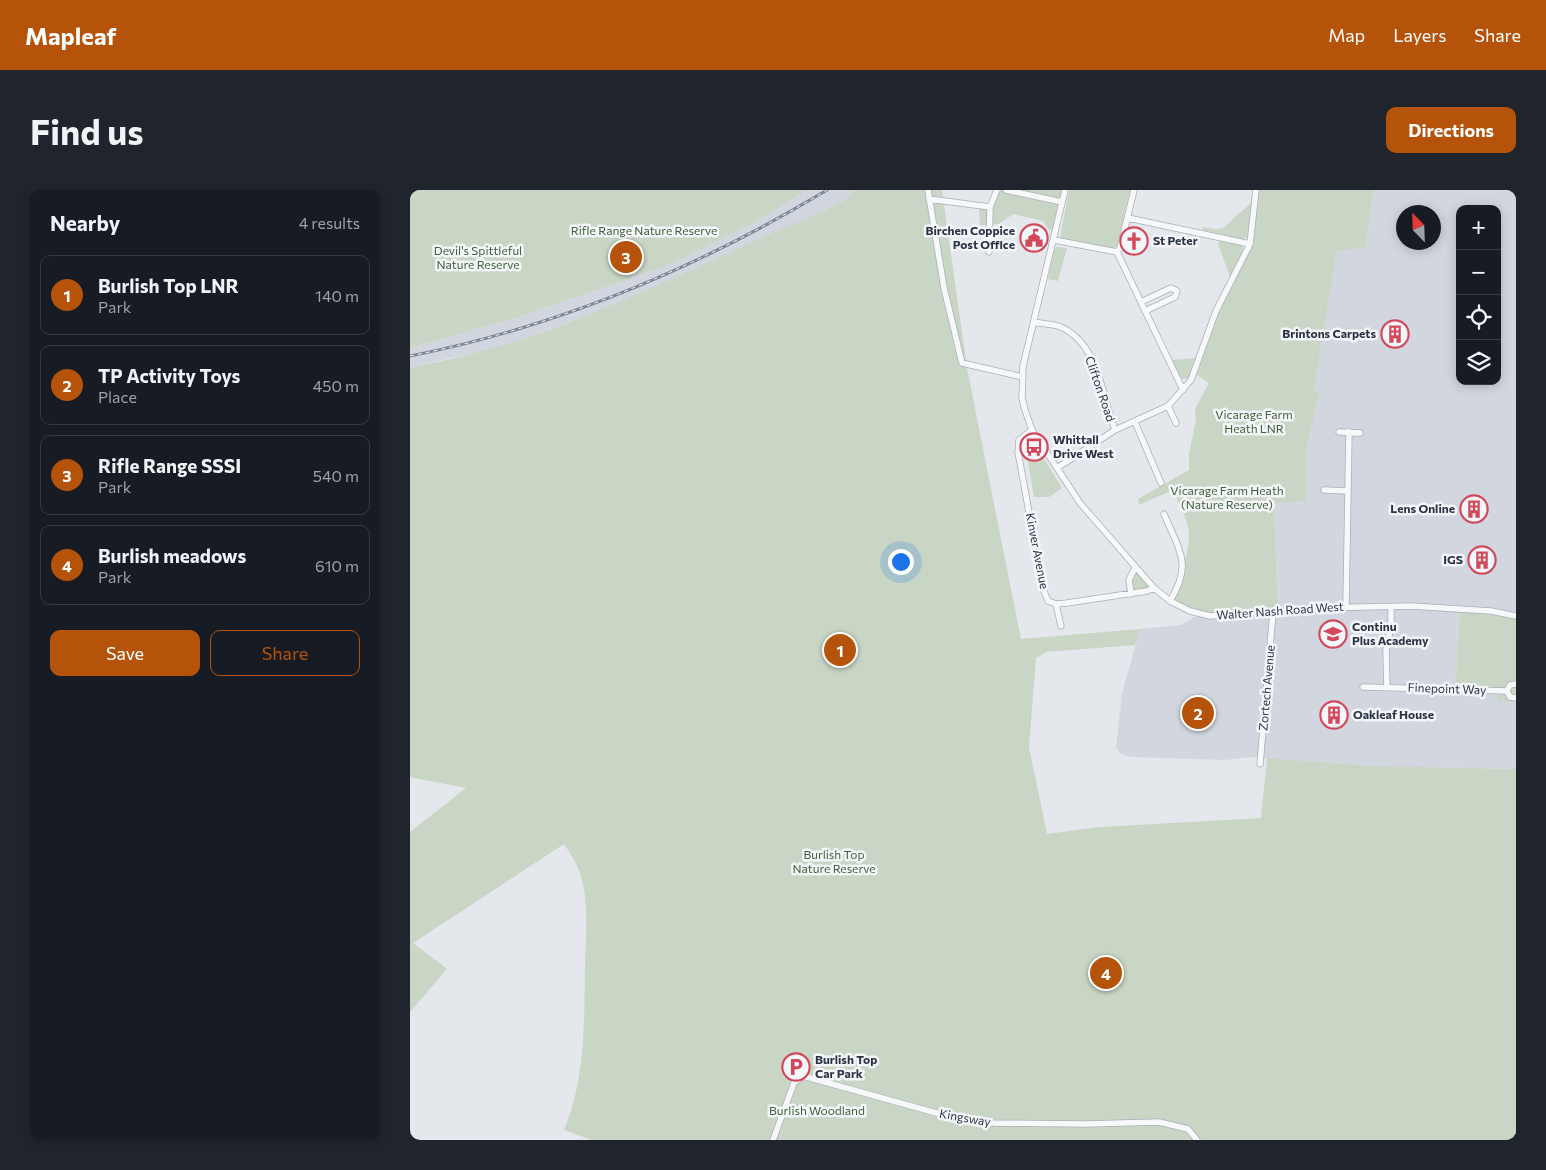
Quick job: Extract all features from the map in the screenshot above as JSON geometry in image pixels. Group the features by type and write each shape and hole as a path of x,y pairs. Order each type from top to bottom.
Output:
{"street":[{"path":"928,190 944,288 962,363 1023,377"},
{"path":"989,252 990,207 997,190"},
{"path":"1006,190 1062,202"},
{"name":"Walter Nash Road West","path":"1065,190 1023,366 1022,398 1032,430 1080,503 1154,588 1170,601 1199,614 1210,616 1346,606 1452,608 1491,611 1516,616"},
{"path":"1134,190 1128,218 1117,252 1183,390"},
{"path":"1057,468 1115,430 1168,406 1183,390 1198,366 1216,311 1250,244 1256,190"},
{"path":"929,199 990,207"},
{"path":"1128,218 1250,244"},
{"path":"1054,240 1117,252"},
{"path":"1141,302 1171,288 1177,291 1175,297 1145,311"},
{"name":"Clifton Road","path":"1034,322 1060,327 1075,337 1089,354 1115,430"},
{"path":"1168,406 1176,423"},
{"path":"1135,422 1161,483"},
{"name":"Kinver Avenue","path":"1032,430 1020,440 1018,452 1043,589 1048,601 1056,604 1146,592 1154,588"},
{"path":"1339,432 1360,433"},
{"path":"1346,606 1349,432"},
{"path":"1324,490 1348,491"},
{"path":"1164,514 1179,550 1183,566 1181,584 1170,601"},
{"path":"1131,594 1129,580 1135,568"},
{"path":"1056,604 1061,626"},
{"path":"1387,687 1386,651 1391,607"},
{"name":"Zortech Avenue","path":"1260,764 1273,612"},
{"path":"1516,684 1510,685 1507,691 1510,697 1516,698"},
{"name":"Finepoint Way","path":"1363,687 1507,691"},
{"name":"Kingsway","path":"773,1140 794,1083 803,1076 966,1120 991,1124 1159,1122 1182,1126 1191,1132 1197,1140"}],"shaded area":[{"path":"807,190 854,190 848,198 826,210 606,309 495,349 410,367 410,348 525,315 672,263 750,225"},
{"path":"1373,190 1516,190 1516,616 1460,608 1455,689 1498,691 1498,701 1516,702 1516,769 1373,766 1251,757 1225,760 1131,757 1121,754 1116,748 1122,694 1140,629 1181,625 1199,614 1278,612 1274,502 1306,501 1306,450 1320,391 1314,390 1337,250 1366,247"}],"green space":[{"name":"Devil's Spittleful Nature Reserve","path":"410,190 807,190 750,225 673,263 525,315 410,348"},
{"path":"854,190 942,190 967,368 1021,639 1140,629 1135,645 1046,652 1036,658 1029,747 1047,834 1099,827 1261,818 1267,758 1373,766 1516,769 1516,1140 776,1140 796,1085 799,1080 805,1078 938,1117 939,1111 805,1073 797,1079 795,1078 792,1082 771,1140 592,1140 564,1130 571,1110 580,1070 586,920 584,887 580,872 564,844 413,943 447,969 410,1012 410,832 466,788 410,777 410,367 465,356 571,322 826,210 848,198"},
{"path":"997,190 1065,190 1055,231 1048,229 1043,221 1013,214 999,224 980,225 979,206 990,207"},
{"path":"1069,190 1130,190 1117,246 1113,250 1060,238"},
{"name":"Vicarage Farm Heath LNR","path":"1256,190 1373,190 1366,247 1337,251 1314,390 1320,391 1306,450 1306,501 1274,503 1278,612 1210,616 1170,601 1187,554 1189,535 1185,517 1173,490 1139,505 1138,499 1189,470 1189,454 1196,419 1195,409 1209,383 1197,375 1216,311 1250,244"},
{"path":"1252,202 1247,237 1243,239 1203,230 1202,227 1223,228"},
{"path":"1221,239 1239,243 1244,249 1230,277 1218,244"},
{"path":"1057,247 1067,248 1058,281 1048,279 1054,249"},
{"path":"1198,358 1189,378 1181,379 1171,360"},
{"path":"1031,437 1062,488 1049,497 1034,497 1024,439"},
{"path":"1135,568 1153,587 1131,594 1129,580"},
{"path":"1460,608 1516,616 1516,702 1497,701 1498,691 1455,689"}],"railway":[{"path":"410,356 465,344 519,329 626,291 678,269 729,244 827,190"}],"place":[{"name":"Birchen Coppice Post Office","path":"1034,238"},
{"name":"St Peter","path":"1134,241"},
{"name":"Rifle Range SSSI","path":"626,257"},
{"name":"Brintons Carpets","path":"1395,334"},
{"name":"Whittall Drive West","path":"1034,447"},
{"name":"Lens Online","path":"1474,509"},
{"name":"IGS","path":"1482,560"},
{"name":"Continu Plus Academy","path":"1333,634"},
{"name":"Burlish Top LNR","path":"840,650"},
{"name":"TP Activity Toys","path":"1198,713"},
{"name":"Oakleaf House","path":"1334,715"},
{"name":"Burlish meadows","path":"1106,973"},
{"name":"Burlish Top Car Park","path":"796,1067"}],"park label":[{"name":"Rifle Range Nature Reserve","path":"644,231"},
{"name":"Vicarage Farm Heath (Nature Reserve)","path":"1227,498"},
{"name":"Burlish Top Nature Reserve","path":"834,862"},
{"name":"Burlish Woodland","path":"817,1111"}]}
